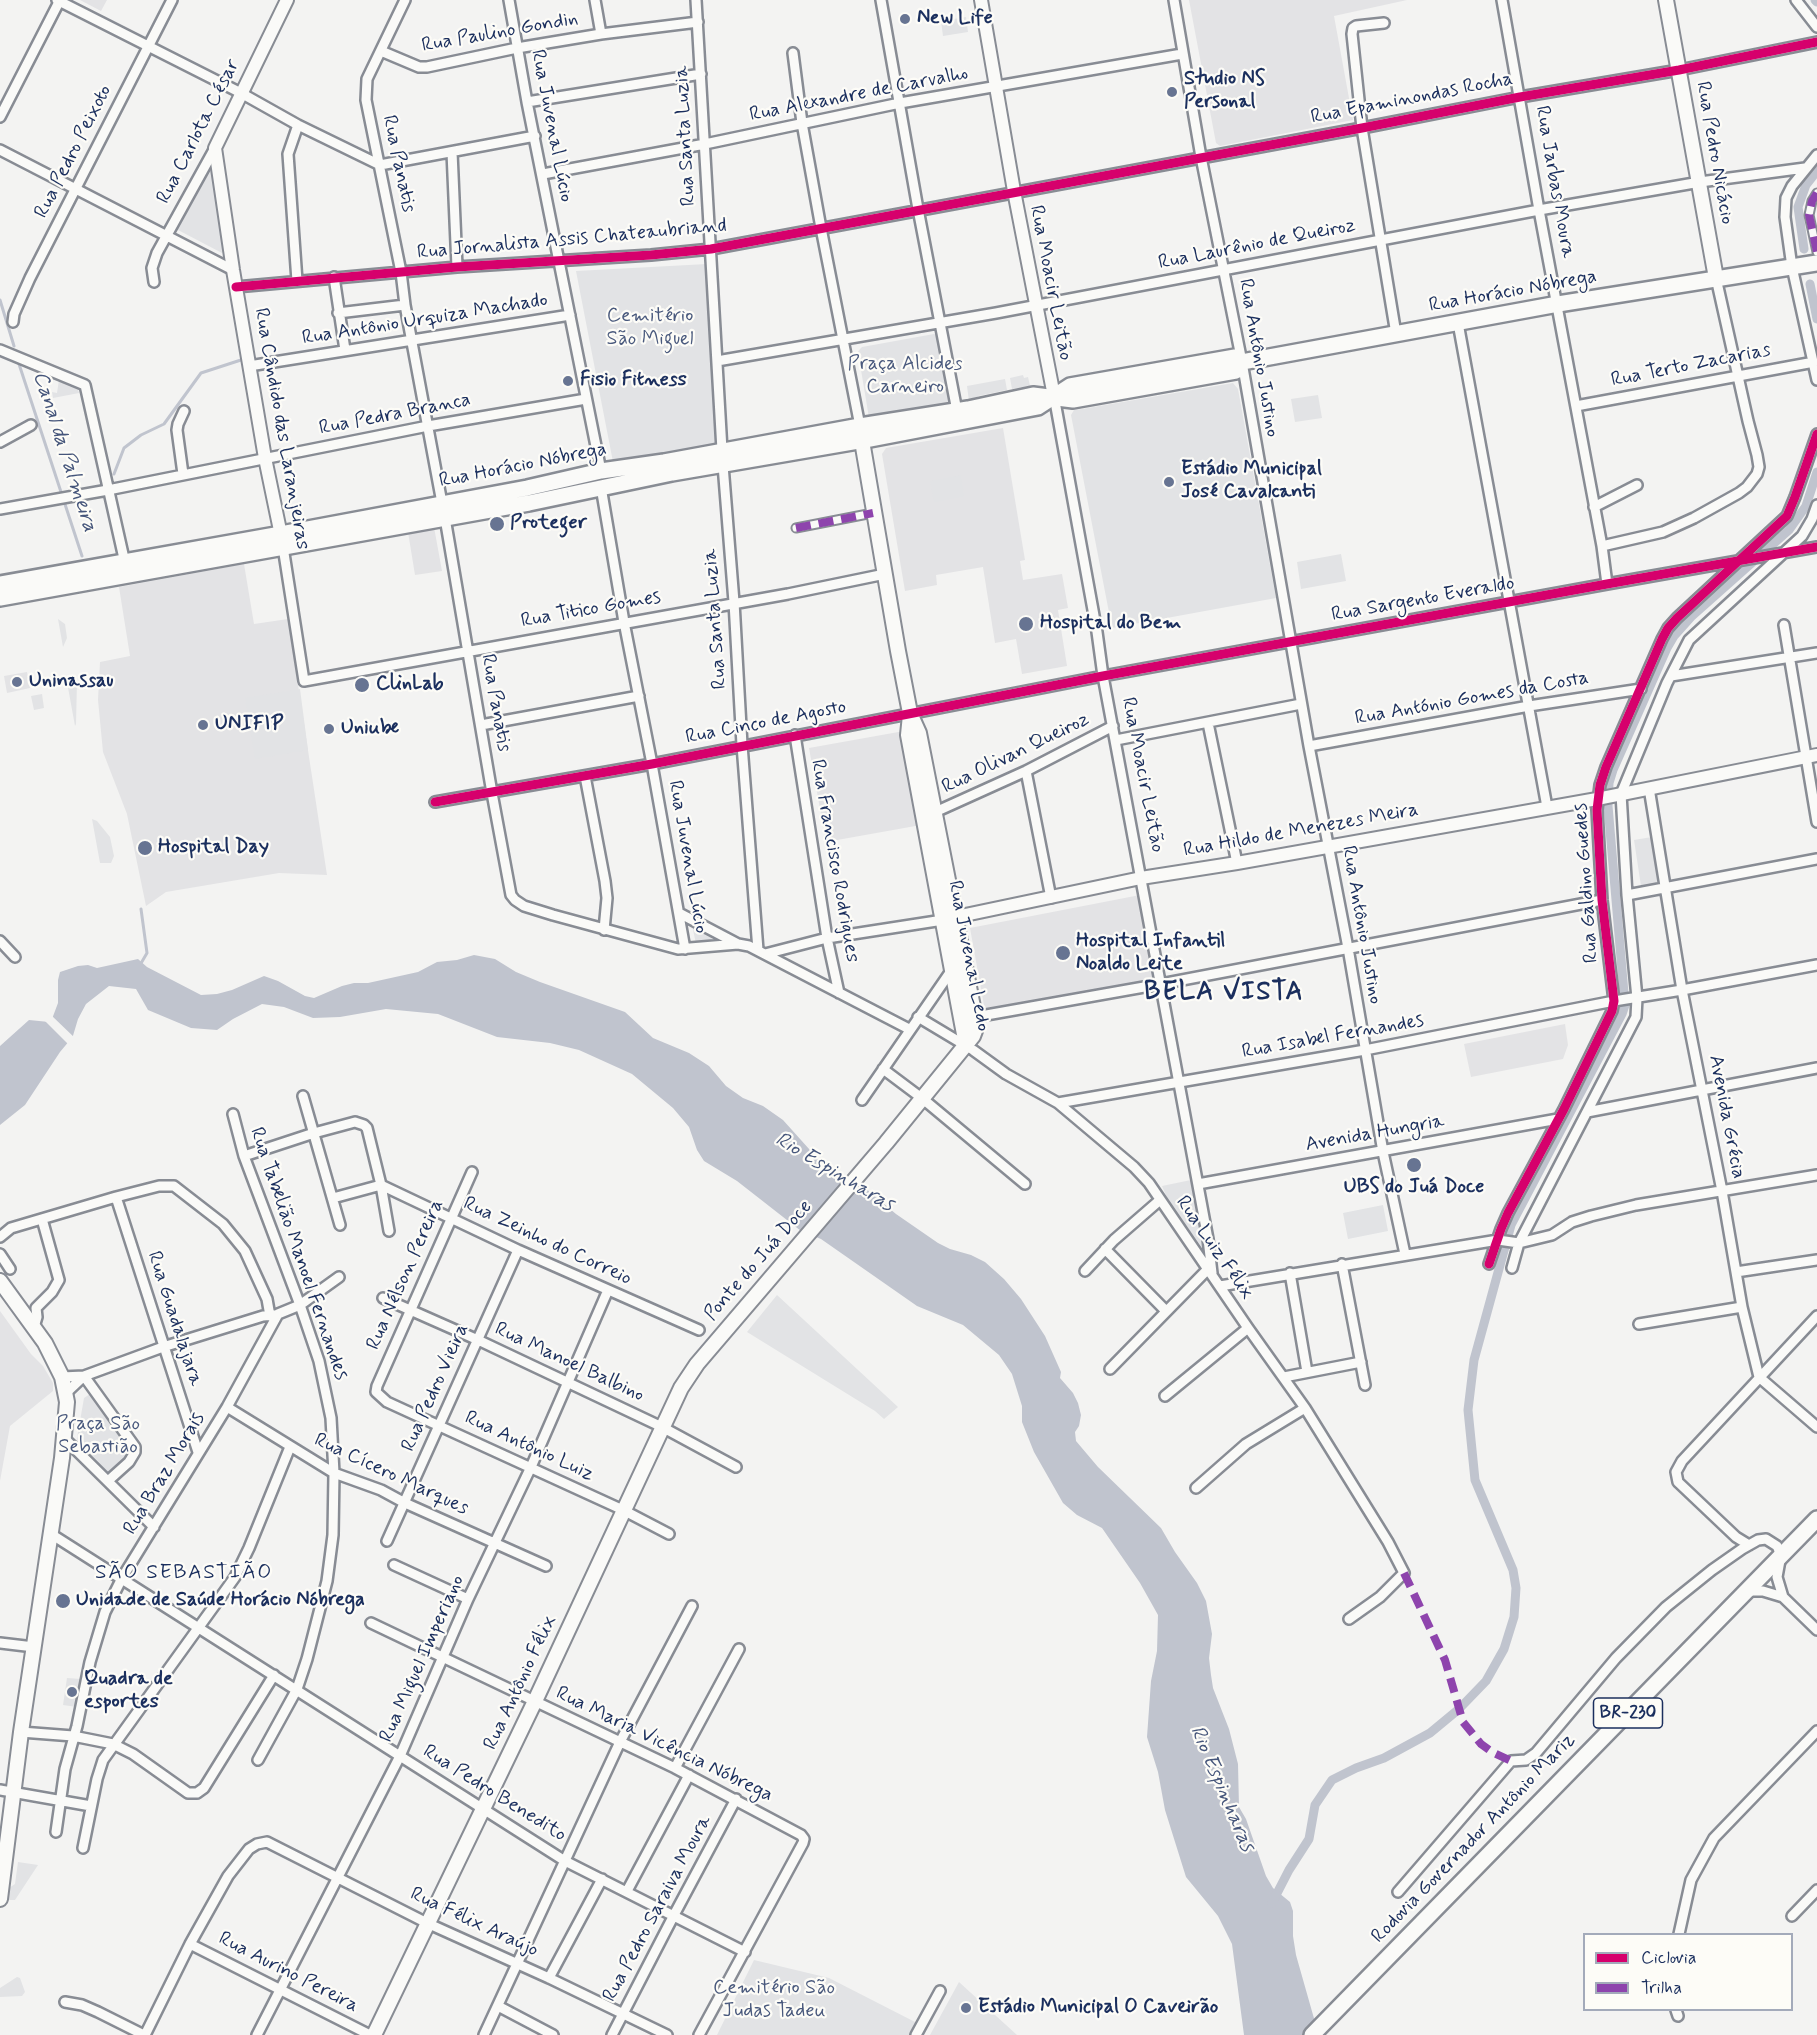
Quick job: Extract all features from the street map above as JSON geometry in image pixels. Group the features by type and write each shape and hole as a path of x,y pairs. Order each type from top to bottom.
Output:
{"main road":[{"name":"Rua Pedro Nicácio","path":"1666,0 1716,278"},
{"name":"Rua Horácio Nóbrega","path":"862,437 957,411 1033,395 1073,400 1236,371 1242,362 1558,304 1817,263"},
{"name":"Rua Horácio Nóbrega","path":"444,510 601,471 862,437 1038,407 1054,396"},
{"name":"Rua Juvenal Ledo","path":"862,437 873,513 910,713 919,733 933,813 949,919 951,972 966,1046"},
{"name":"Rua Horácio Nóbrega","path":"0,584 33,585 444,510 601,487 722,457"},
{"name":"Rua Horácio Nóbrega","path":"0,598 33,585 125,563 282,541"},
{"name":"Rua Juvenal Ledo","path":"910,713 908,735 949,919 975,1017 976,1028 966,1046"},
{"name":"Ponte do Juá Doce","path":"709,1350 966,1046"},
{"path":"0,1281 47,1357 55,1364"},
{"path":"0,1293 45,1343 62,1377 67,1408 51,1534 21,1732 7,1791 0,1899"},
{"name":"Rua Antônio Félix","path":"372,2035 535,1701 681,1388 709,1350"},
{"name":"Rodovia Governador Antônio Mariz","path":"1312,2035 1817,1519"}],"street":[{"path":"0,117 58,0 380,165 535,136"},
{"name":"Rua Pedro Peixoto","path":"13,322 23,293 172,0"},
{"name":"Rua Carlota César","path":"154,282 153,262 215,148 287,0"},
{"path":"381,51 405,0"},
{"name":"Rua Juvenal Lúcio","path":"509,0 527,102 601,471"},
{"path":"595,0 600,34"},
{"name":"Rua Santa Luzia","path":"696,0 722,457 734,602 742,745 762,952"},
{"path":"881,0 957,411"},
{"name":"Rua Moacir Leitão","path":"981,0 1014,191 1054,396 1103,676 1208,1239 1210,1271"},
{"name":"Rua Antônio Justino","path":"1174,0 1182,54 1242,362 1301,704 1348,948 1383,1152 1405,1254"},
{"name":"Rua Jarbas Moura","path":"1502,0 1602,546 1607,584"},
{"path":"1796,0 1817,27"},
{"name":"Rua Paulino Gondin","path":"381,51 419,67 428,68 517,48 600,34 698,22"},
{"path":"1384,23 1356,26 1352,30 1362,128 1396,334"},
{"name":"Rua Epaminondas Rocha","path":"1014,191 1520,97 1679,70 1817,42"},
{"name":"Rua Panatis","path":"381,51 368,79 366,100 401,272 511,895 524,906 604,930"},
{"path":"793,53 802,123 862,437"},
{"name":"Rua Alexandre de Carvalho","path":"543,174 705,144 900,103 1182,54"},
{"path":"527,102 701,74"},
{"path":"297,281 288,154 298,125"},
{"name":"Rua Cândido das Laranjeiras","path":"215,148 232,270 282,541 304,681"},
{"path":"0,150 232,270"},
{"path":"453,152 457,267"},
{"path":"1817,154 1792,186 1786,198 1785,208 1792,267 1817,380"},
{"name":"Rua Laurênio de Queiroz","path":"717,361 1036,305 1539,210 1700,182 1805,168"},
{"name":"Rua Jornalista Assis Chateaubriand","path":"236,287 457,267 711,249 1014,191"},
{"path":"1817,193 1812,201 1809,215 1817,252"},
{"path":"334,277 345,350"},
{"path":"1602,546 1629,541 1674,527 1739,494 1753,480 1759,467 1716,278"},
{"path":"338,313 405,305"},
{"name":"Rua Antônio Urquiza Machado","path":"249,366 570,315"},
{"name":"Rua Galdino Guedes","path":"1458,323 1547,807"},
{"path":"2,351 85,385 125,563"},
{"name":"Rua Terto Zacarias","path":"1576,406 1814,362"},
{"name":"Rua Pedra Branca","path":"0,509 49,502 428,426 586,399"},
{"path":"183,474 177,430 184,411"},
{"path":"0,442 31,425"},
{"name":"Rua Galdino Guedes","path":"1489,1264 1500,1240 1508,1213 1612,1011 1614,1001 1602,900 1597,799 1606,767 1668,628 1745,560 1787,516 1817,434"},
{"path":"1594,507 1637,484"},
{"name":"Rua Juvenal Lúcio","path":"601,487 685,949"},
{"name":"Rua Galdino Guedes","path":"1512,1268 1517,1243 1632,1028 1637,1009 1621,794 1685,647 1696,632 1808,529 1817,505"},
{"path":"796,528 873,513"},
{"name":"Rua Sargento Everaldo","path":"1103,676 1817,547"},
{"name":"Rua Titico Gomes","path":"304,681 788,594 885,574"},
{"path":"1784,625 1789,658 1812,757 1817,822"},
{"path":"1671,676 1817,653"},
{"name":"Rua Cinco de Agosto","path":"435,802 652,764 1103,676"},
{"name":"Rua António Gomes da Costa","path":"1309,746 1641,688"},
{"path":"481,725 639,696"},
{"name":"Rua Olivan Queiroz","path":"1116,740 1301,704"},
{"path":"1208,723 1237,863"},
{"name":"Rua Olivan Queiroz","path":"933,813 1026,771 1113,726"},
{"name":"Rua Francisco Rodrigues","path":"795,735 827,938 839,993"},
{"name":"Rua Hildo de Menezes Meira","path":"762,952 827,938 949,919 1141,878 1597,799 1812,757"},
{"path":"1026,771 1051,898"},
{"path":"585,776 605,881 607,898 604,930 678,949 738,944"},
{"name":"Avenida Grécia","path":"1649,788 1682,990 1722,1191 1742,1307 1759,1377"},
{"path":"1627,895 1817,860"},
{"path":"975,1017 1602,900"},
{"path":"679,913 738,944 762,952 909,1029"},
{"path":"0,941 15,957"},
{"name":"Rua Isabel Fernandes","path":"1058,1103 1365,1050 1817,964"},
{"path":"862,1100 909,1029 951,972"},
{"name":"Rua Luiz Félix","path":"918,1017 1006,1074 1058,1103 1134,1167 1149,1183 1305,1408 1388,1542 1404,1573 1380,1597 1349,1619"},
{"path":"1587,1112 1817,1068"},
{"path":"883,1069 923,1099 1025,1184"},
{"path":"303,1096 340,1225"},
{"name":"Rua Tabelião Manoel Fernandes","path":"233,1114 244,1156 319,1361 330,1410 334,1473 333,1535 327,1581 307,1659 297,1689 258,1760"},
{"name":"Avenida Hungria","path":"1198,1184 1558,1119"},
{"path":"244,1156 355,1122 364,1125 367,1128 381,1185 389,1231"},
{"name":"Rua Nélson Pereira","path":"376,1392 376,1386 472,1172"},
{"path":"1220,1286 1342,1264 1500,1240 1517,1243 1552,1235 1572,1222 1636,1205 1817,1175"},
{"path":"333,1198 381,1185"},
{"name":"Rua Zeinho do Correio","path":"381,1185 518,1250 699,1330"},
{"path":"0,1237 11,1228 116,1197 159,1186 174,1186 223,1224 245,1251 274,1315"},
{"name":"Rua Guadalajara","path":"116,1197 198,1452"},
{"path":"1085,1271 1127,1227 1160,1200"},
{"path":"26,1320 37,1317 36,1308 52,1292 59,1280 42,1219"},
{"path":"1105,1249 1166,1311"},
{"name":"Rua Pedro Vieira","path":"387,1540 518,1250"},
{"path":"0,1254 10,1269"},
{"path":"1736,1272 1817,1260"},
{"path":"1342,1264 1365,1384"},
{"path":"1110,1369 1166,1311 1210,1271"},
{"path":"1290,1273 1307,1372"},
{"path":"62,1377 84,1376 163,1347 274,1315 300,1305 339,1277"},
{"name":"Rua Miguel Imperiano","path":"257,2035 400,1756 468,1599 531,1467 608,1290"},
{"name":"Rua Manoel Balbino","path":"383,1298 662,1427 736,1467"},
{"path":"1639,1324 1742,1307"},
{"name":"Rua Braz Morais","path":"56,1832 59,1801 73,1736 90,1662 105,1612 122,1578 227,1407 274,1315"},
{"path":"1749,1545 1736,1537 1678,1482 1676,1472 1682,1461 1817,1316"},
{"path":"1165,1396 1248,1328"},
{"path":"1284,1377 1360,1362"},
{"path":"66,1393 84,1376"},
{"path":"84,1376 135,1447 135,1452 129,1462 109,1480"},
{"path":"1759,1377 1817,1427"},
{"name":"Rua Antônio Luiz","path":"376,1392 387,1402 623,1510 669,1534"},
{"name":"Rua Cícero Marques","path":"227,1407 334,1473 381,1490 546,1566"},
{"path":"1196,1488 1246,1444 1305,1408"},
{"path":"64,1438 154,1527"},
{"path":"83,1848 103,1760 235,1577 290,1447"},
{"name":"Rua Pedro Benedito","path":"51,1534 565,1861 745,1952"},
{"path":"1398,1892 1511,1761 1526,1760 1536,1753 1616,1658 1666,1607 1749,1545 1766,1539 1777,1546 1781,1555 1777,1577 1784,1597 1817,1630"},
{"path":"394,1564 468,1599"},
{"path":"1746,1591 1768,1592 1784,1597"},
{"path":"484,2035 620,1742 692,1606"},
{"name":"Rua Maria Vicência Nóbrega","path":"371,1623 675,1768 796,1831 804,1839 803,1844 745,1952"},
{"path":"0,1643 34,1647"},
{"path":"675,1768 740,1649"},
{"path":"21,1732 73,1736 113,1744 133,1754 182,1789 193,1794 201,1792 204,1788 274,1675"},
{"path":"1679,1933 1691,1880 1714,1838 1817,1731"},
{"path":"627,1891 689,1775"},
{"path":"7,1791 91,1806"},
{"name":"Rua Pedro Saraiva Moura","path":"612,2035 736,1799"},
{"name":"Rua Félix Araújo","path":"190,1944 228,1876 249,1849 267,1842 427,1923 517,1963 667,2035"},
{"path":"549,1978 602,1879"},
{"path":"1792,1916 1817,1890"},
{"path":"65,2002 98,2012 145,2035 190,1944"},
{"name":"Rua Aurino Pereira","path":"190,1944 372,2035"},
{"path":"699,2035 745,1952"},
{"path":"916,2035 940,1991"},
{"path":"498,2006 553,2035"}],"shaded area":[{"path":"80,0 107,0 101,11"},
{"path":"1189,0 1407,0 1334,16 1353,120 1220,146 1216,143"},
{"path":"1003,428 1025,560 1020,561 1023,580 1062,574 1068,608 1058,610 1067,666 1022,674 1016,639 995,643 983,567 936,575 937,585 905,591 882,454 886,448"},
{"path":"434,527 442,571 415,575 408,532"},
{"name":"UNIFIP","path":"244,564 254,624 288,619 327,875 279,873 166,892 146,906 127,814 103,752 98,700 100,662 130,656 119,587"},
{"name":"Uninassau","path":"27,672 30,688 7,693 4,676"},
{"path":"904,731 921,825 826,842 809,748"},
{"name":"Hospital Infantil Noaldo Leite","path":"1140,895 1156,979 985,1011 970,928"},
{"path":"1565,1024 1568,1045 1563,1059 1471,1077 1464,1044"},
{"path":"0,1311 31,1354 43,1366 53,1383 53,1391 10,1426 0,1481"}],"green space":[{"path":"966,17 968,32 943,36 941,21"},
{"path":"206,169 212,169 225,250 222,253 178,230 176,226"},
{"name":"Cemitério São Miguel","path":"707,264 718,444 613,462 576,271"},
{"name":"Praça Alcides Carneiro","path":"938,335 950,406 869,418 858,352 860,349"},
{"path":"1023,375 1024,378 1028,377 1030,386 1012,389 1010,378"},
{"path":"1005,379 1007,390 978,396 975,400 969,401 967,386"},
{"path":"59,380 77,385 79,393 53,398 52,392 57,393"},
{"name":"Estádio Municipal José Cavalcanti","path":"1233,383 1238,389 1276,598 1112,628 1071,415 1074,410"},
{"path":"1318,395 1322,418 1295,422 1291,399"},
{"path":"961,475 964,496 934,502 930,481"},
{"path":"1341,554 1346,581 1301,589 1297,562"},
{"path":"58,619 65,624 67,638 63,647"},
{"path":"77,681 76,724 75,726 67,682"},
{"path":"300,689 308,750 255,759 245,698"},
{"path":"42,694 44,708 34,710 31,696"},
{"path":"92,819 97,821 110,837 114,856 111,863 100,863"},
{"path":"1652,837 1658,883 1641,886 1634,840"},
{"path":"692,925 728,944 696,944"},
{"path":"1191,1180 1205,1247 1203,1249 1168,1200 1162,1186"},
{"path":"1383,1205 1388,1231 1348,1239 1343,1213"},
{"path":"777,1295 898,1407 884,1419 875,1411 747,1332"},
{"name":"Praça São Sebastião","path":"90,1394 132,1448 132,1454 107,1472 76,1444 84,1398"},
{"name":"Quadra de esportes","path":"67,1678 81,1679 77,1707 63,1705"},
{"path":"18,1862 38,1865 15,1900 8,1900 9,1888 15,1884"},
{"name":"Cemitério São Judas Tadeu","path":"754,1960 829,1978 917,2023 910,2035 717,2035"},
{"path":"17,1977 20,1978 25,1992 22,1996 0,1997 0,1988"},
{"name":"Estádio Municipal O Caveirão","path":"959,1982 1017,2035 930,2035"}],"water":[{"name":"Rio Espinharas","path":"474,955 495,959 516,972 540,982 625,1012 653,1038 689,1053 709,1066 726,1086 783,1120 827,1169 858,1182 896,1214 938,1243 985,1262 1021,1299 1045,1336 1061,1372 1060,1378 1078,1403 1081,1415 1075,1432 1076,1441 1098,1467 1161,1528 1206,1601 1212,1634 1209,1658 1213,1688 1229,1729 1238,1764 1239,1807 1246,1819 1266,1876 1273,1888 1290,1902 1293,1911 1296,1955 1317,2029 1311,2035 1244,2035 1232,1944 1218,1916 1186,1877 1165,1810 1158,1772 1147,1737 1151,1681 1157,1651 1158,1615 1140,1583 1102,1528 1077,1515 1063,1503 1034,1452 1022,1422 1022,1406 1012,1374 999,1355 963,1325 917,1306 821,1239 801,1231 737,1181 704,1161 697,1150 689,1127 673,1108 632,1074 579,1050 550,1043 497,1037 438,1014 386,1009 340,1017 313,1018 284,1007 262,1004 217,1030 191,1028 148,1010 136,989 109,986 86,1004 78,1019 72,1039 52,1019 58,1003 60,972 78,966 88,965 97,968 138,959 147,967 201,995 232,990 264,976 314,998 342,986 418,972 437,962"},
{"path":"29,1020 49,1022 70,1040 25,1105 0,1125 0,1046"}],"pier":[{"path":"51,1015 76,1039 70,1046 43,1019 49,1019"}],"waterway":[{"path":"1804,249 1798,207 1806,185 1817,171"},
{"path":"1810,284 1817,319"},
{"name":"Canal da Palmeira","path":"0,300 14,346"},
{"path":"114,474 124,448 141,435 164,424 201,373 244,359"},
{"name":"Canal da Palmeira","path":"18,361 82,556"},
{"path":"1272,1903 1309,1839 1315,1805 1332,1780 1384,1758 1430,1733 1459,1709 1486,1681 1504,1649 1514,1617 1516,1588 1513,1570 1475,1480 1468,1410 1474,1360 1511,1225 1625,1005 1608,806 1609,783 1674,636 1691,617 1789,530 1806,506 1817,472"},
{"name":"Canal da Palmeira","path":"140,965 147,953 141,909"}],"marked path":[{"path":"1817,193 1812,201 1809,215 1817,252"},
{"path":"796,528 873,513"},
{"path":"1404,1573 1445,1660 1463,1722 1481,1744 1511,1761"}],"cycle path":[{"path":"236,287 457,267 711,249 1520,97 1679,70 1817,42"},
{"path":"1489,1264 1508,1213 1564,1109 1612,1011 1614,1001 1602,900 1597,810 1600,785 1606,767 1668,628 1787,516 1817,434"},
{"path":"435,802 652,764 1103,676 1817,547"}],"place":[{"name":"New Life","path":"905,19"},
{"name":"Studio NS Personal","path":"1172,92"},
{"name":"Fisio Fitness","path":"568,381"},
{"name":"Estádio Municipal José Cavalcanti","path":"1169,482"},
{"name":"Proteger","path":"497,524"},
{"name":"Hospital do Bem","path":"1026,624"},
{"name":"Uninassau","path":"17,682"},
{"name":"ClinLab","path":"362,685"},
{"name":"UNIFIP","path":"203,725"},
{"name":"Uniube","path":"329,729"},
{"name":"Hospital Day","path":"145,848"},
{"name":"Hospital Infantil Noaldo Leite","path":"1063,953"},
{"name":"UBS do Juá Doce","path":"1414,1165"},
{"name":"Unidade de Saúde Horácio Nóbrega","path":"63,1601"},
{"name":"Quadra de esportes","path":"72,1692"},
{"name":"Estádio Municipal O Caveirão","path":"966,2008"}],"district":[{"name":"BELA VISTA","path":"1224,994"},
{"name":"SÃO SEBASTIÃO","path":"184,1574"}]}
